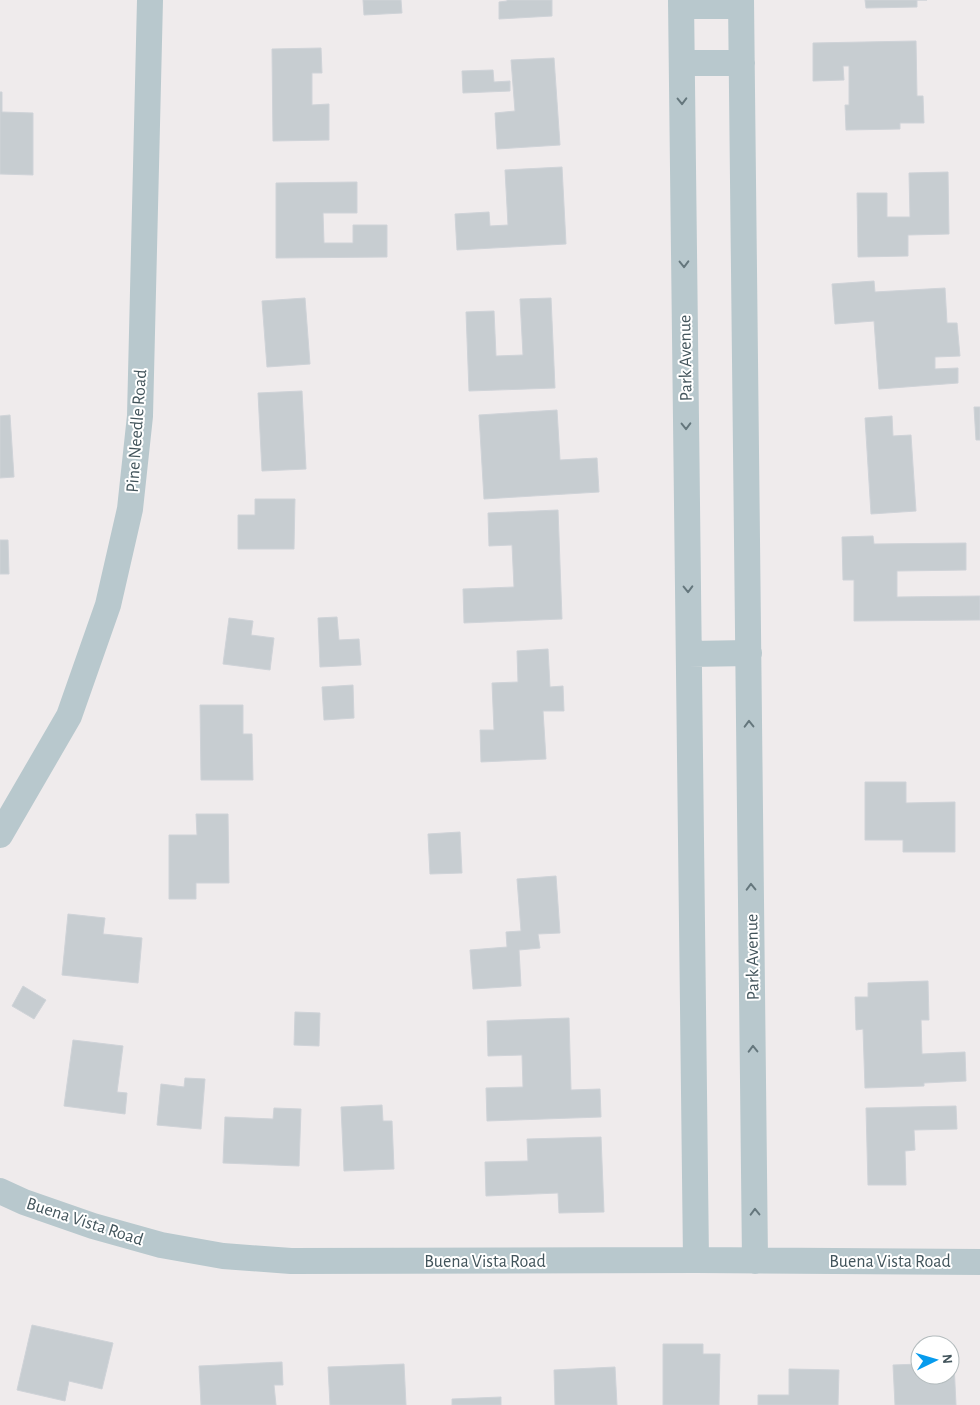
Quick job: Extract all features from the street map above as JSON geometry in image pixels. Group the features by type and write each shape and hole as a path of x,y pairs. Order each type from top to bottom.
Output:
{"street":[{"name":"Pine Needle Road","path":"0,835 69,716 108,605 130,509 140,416 150,0"},
{"name":"Park Avenue","path":"696,1260 681,3 741,3 755,1260"},
{"path":"682,63 742,62"},
{"path":"689,654 749,653"},
{"name":"Buena Vista Road","path":"0,1191 24,1202 93,1226 161,1244 223,1256 291,1261 755,1260 980,1262"}],"building":[{"path":"363,0 401,0 402,13 364,15"},
{"path":"507,0 552,0 552,16 499,19 499,2"},
{"path":"865,0 917,0 917,7 866,8"},
{"path":"916,41 917,96 923,96 924,123 900,123 900,129 846,130 845,105 849,105 849,66 843,66 844,80 813,81 813,43"},
{"path":"321,48 322,73 312,73 312,105 329,104 329,140 273,141 272,49"},
{"path":"554,58 560,145 497,149 495,113 515,111 511,60"},
{"path":"493,70 494,82 510,81 510,91 463,93 462,71"},
{"path":"0,92 2,92 2,112 33,113 33,175 0,174"},
{"path":"562,167 566,244 457,250 455,214 489,212 490,226 508,225 505,170"},
{"path":"948,172 949,234 908,235 908,256 858,257 857,193 887,193 887,217 910,217 909,173"},
{"path":"357,182 357,213 323,213 324,243 353,243 353,225 387,225 387,257 276,258 276,183"},
{"path":"874,281 875,292 945,288 947,323 957,323 960,356 935,357 935,369 958,368 958,383 879,389 874,321 835,324 832,284"},
{"path":"305,298 310,364 267,367 262,301"},
{"path":"551,298 555,388 469,391 466,312 494,311 496,356 523,355 520,299"},
{"path":"302,391 306,469 262,471 258,393"},
{"path":"974,407 980,407 980,440 976,440"},
{"path":"557,410 560,460 597,458 599,492 484,499 479,415"},
{"path":"10,415 14,477 0,478 0,416"},
{"path":"892,416 893,436 911,435 916,511 871,514 865,418"},
{"path":"255,499 295,499 294,549 238,549 238,515 255,515"},
{"path":"558,510 562,619 464,623 463,589 514,587 512,545 489,546 488,513"},
{"path":"873,536 874,544 966,543 966,570 897,571 897,597 980,596 980,620 854,621 854,580 843,580 842,537"},
{"path":"0,540 8,540 9,574 0,574"},
{"path":"337,617 339,640 359,639 361,665 320,667 318,618"},
{"path":"229,618 253,621 251,635 274,638 270,670 223,664"},
{"path":"548,649 550,687 563,686 564,711 543,711 546,759 481,762 480,730 494,730 492,683 518,682 517,651"},
{"path":"353,685 354,718 324,720 322,687"},
{"path":"200,705 243,705 243,734 252,734 253,780 201,780"},
{"path":"865,782 906,782 906,803 955,802 955,852 903,852 903,840 865,840"},
{"path":"196,814 228,814 229,883 196,883 196,899 169,899 169,835 197,835"},
{"path":"460,832 462,873 430,874 428,834"},
{"path":"556,876 560,933 538,934 540,948 519,950 521,986 473,989 470,950 507,947 506,932 521,931 517,879"},
{"path":"68,914 105,918 103,934 142,938 138,983 62,975"},
{"path":"928,981 929,1020 921,1020 922,1054 965,1052 966,1081 924,1083 924,1086 865,1088 863,1029 856,1030 855,997 868,997 868,983"},
{"path":"23,986 46,1000 34,1019 12,1006"},
{"path":"295,1012 320,1013 319,1046 294,1045"},
{"path":"569,1018 571,1090 600,1089 601,1117 487,1121 486,1088 523,1087 522,1055 488,1056 487,1021"},
{"path":"73,1040 123,1046 117,1092 127,1093 125,1114 64,1106"},
{"path":"185,1078 205,1079 201,1129 157,1125 161,1084 184,1087"},
{"path":"382,1105 383,1121 392,1121 394,1169 344,1171 341,1107"},
{"path":"956,1106 957,1129 914,1130 915,1150 905,1151 906,1185 868,1185 866,1108"},
{"path":"274,1108 301,1109 299,1166 223,1163 225,1117 273,1119"},
{"path":"601,1137 604,1212 559,1213 558,1193 486,1196 485,1162 528,1161 527,1139"},
{"path":"32,1325 113,1343 102,1389 69,1381 65,1401 17,1390"},
{"path":"663,1344 703,1344 703,1354 720,1354 719,1405 663,1405"},
{"path":"282,1362 283,1385 274,1385 276,1405 201,1405 199,1366"},
{"path":"404,1364 406,1405 330,1405 328,1367"},
{"path":"910,1364 910,1385 955,1385 956,1405 895,1405 893,1365"},
{"path":"615,1367 617,1405 555,1405 554,1370"},
{"path":"789,1369 839,1370 838,1405 758,1405 758,1395 789,1395"},
{"path":"501,1397 501,1405 452,1405 452,1399"}]}
